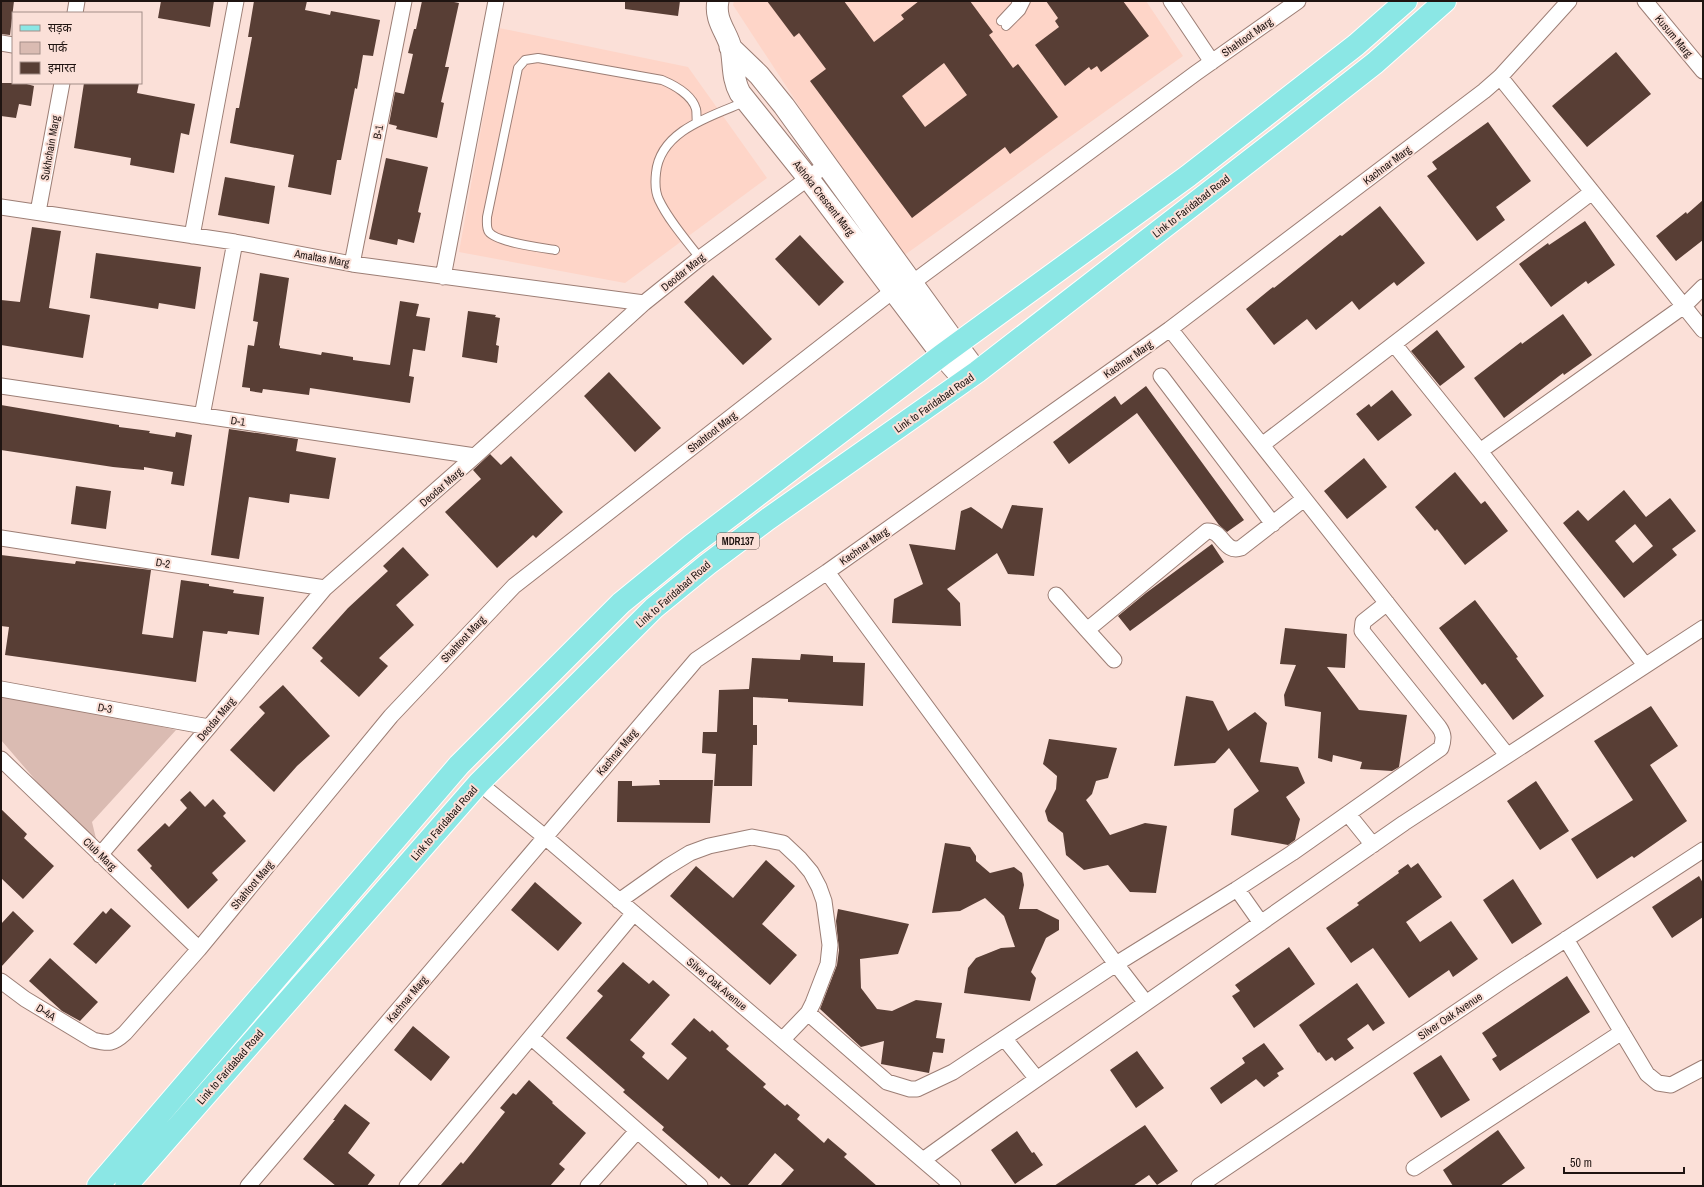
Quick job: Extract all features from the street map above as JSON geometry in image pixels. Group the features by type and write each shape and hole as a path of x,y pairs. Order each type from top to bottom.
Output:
{"main road":[{"name":"Link to Faridabad Road","path":"98,1186 459,765 622,603 692,545 949,350 1188,176 1356,45 1406,1"},
{"name":"Link to Faridabad Road","path":"126,1186 479,783 654,608 708,564 768,519 971,376 1292,128 1374,63 1445,1"}],"street":[{"path":"75,12 77,1"},
{"path":"192,236 236,1"},
{"name":"B-1","path":"352,264 404,1"},
{"path":"444,277 496,1"},
{"name":"Ashoka Crescent Marg","path":"718,1 716,7 721,27 730,47 735,80 740,93 808,178 903,287 949,350 971,376"},
{"path":"1171,1 1212,62"},
{"name":"Shahtoot Marg","path":"93,1040 104,1043 115,1042 125,1033 199,949 391,716 514,586 903,287 1196,73 1298,1"},
{"name":"Kachnar Marg","path":"248,1186 696,660 827,572 1170,329 1500,78 1569,1"},
{"name":"Kusum Marg","path":"1645,1 1703,71"},
{"path":"1,43 12,45"},
{"path":"730,47 765,81 826,166 903,287"},
{"path":"1500,78 1703,330"},
{"name":"Sukhchain Marg","path":"38,212 62,84"},
{"name":"Deodar Marg","path":"100,855 325,588 476,456 644,303 700,258 826,166"},
{"path":"1262,445 1592,192"},
{"name":"Amaltas Marg","path":"1,207 235,242 352,264 644,303"},
{"path":"202,416 235,242"},
{"path":"1480,451 1684,306 1703,287"},
{"path":"1170,329 1507,755"},
{"path":"1394,344 1480,451 1645,665"},
{"path":"1161,376 1273,524"},
{"name":"D-1","path":"1,386 476,456"},
{"path":"1088,630 1207,531 1216,533 1229,547 1237,550 1242,548 1304,499"},
{"name":"D-2","path":"1,538 325,588"},
{"path":"827,572 1146,1003"},
{"path":"1056,595 1114,660"},
{"path":"808,1013 887,1082 910,1089 917,1089 953,1072 1116,964 1237,890 1435,754 1441,748 1444,741 1443,733 1362,631 1363,622 1387,603"},
{"path":"923,1160 1373,846 1507,755 1703,628"},
{"name":"D-3","path":"1,689 209,727"},
{"name":"Club Marg","path":"1,759 199,949"},
{"name":"Silver Oak Avenue","path":"479,783 545,837 783,1039 953,1186"},
{"path":"1348,814 1373,846"},
{"path":"620,901 667,867 690,853 709,846 752,837 783,843 811,872 824,901 830,945 828,964 808,1013 783,1039"},
{"name":"Silver Oak Avenue","path":"1199,1186 1566,938 1703,850"},
{"path":"1237,890 1261,923"},
{"path":"407,1186 634,913"},
{"path":"1566,938 1647,1074 1658,1083 1671,1085 1703,1068"},
{"name":"D-4A","path":"1,981 25,999 93,1040"},
{"path":"1414,1168 1622,1032"},
{"path":"531,1037 700,1186"},
{"path":"1004,1038 1037,1079"},
{"path":"588,1186 637,1131"}],"lane":[{"path":"1017,1 1004,23 1021,11 1026,1"},
{"path":"555,250 539,248 511,241 490,234 488,230 487,217 518,68 525,60 538,58 662,80 677,88 692,102 696,109 697,122"},
{"path":"700,258 659,200 656,189 656,169 661,153 670,142 697,122 747,101"}],"shaded area":[{"path":"734,1 1146,1 1183,56 899,259 733,5"},
{"path":"499,28 688,67 767,178 625,283 459,252"}],"green space":[{"path":"1,691 176,730 92,822 100,855 1,740"}],"building":[{"path":"1,1 14,1 10,35 1,34"},
{"path":"161,1 214,1 210,27 158,18"},
{"path":"254,1 307,1 305,10 330,15 331,11 380,20 373,56 363,55 341,160 337,160 331,195 288,187 294,155 230,143 236,108 239,108 252,37 248,37"},
{"path":"422,1 449,1 459,3 445,67 449,67 441,102 444,103 437,138 396,129 397,126 389,124 395,92 404,94 413,54 408,53 414,29 416,29"},
{"path":"625,1 680,1 678,16 625,9"},
{"path":"767,1 844,1 874,42 904,19 901,15 919,1 970,1 993,32 989,35 1013,68 1018,64 1058,117 1010,154 1005,147 912,218 810,81 826,69 799,33 794,37","holes":["944,63 967,95 925,127 902,96"]},
{"path":"1046,1 1123,1 1149,36 1101,72 1097,66 1091,70 1089,67 1065,86 1035,45 1059,27 1055,21 1058,18"},
{"path":"1616,52 1651,94 1587,147 1552,106"},
{"path":"2,83 27,84 34,86 31,106 19,104 16,118 1,116"},
{"path":"84,84 139,84 137,93 195,104 189,135 181,133 174,173 130,165 131,158 74,148"},
{"path":"1488,122 1531,181 1496,207 1505,220 1477,241 1427,176 1437,169 1432,162"},
{"path":"386,158 428,167 418,212 421,213 414,243 398,239 397,245 369,239"},
{"path":"225,177 275,186 269,224 218,215"},
{"path":"1703,200 1703,240 1676,261 1656,236 1686,212 1687,214"},
{"path":"1380,206 1425,263 1397,286 1394,282 1359,310 1352,301 1316,330 1307,319 1274,345 1246,309 1340,235 1342,236"},
{"path":"1585,221 1615,265 1588,284 1586,281 1551,307 1519,264 1548,243 1549,245"},
{"path":"32,227 61,231 49,308 90,315 83,358 1,345 1,300 20,302"},
{"path":"800,235 844,282 819,306 775,259"},
{"path":"96,253 201,267 195,309 159,303 158,309 90,298"},
{"path":"260,273 289,278 279,345 280,348 321,355 322,352 353,357 353,360 390,365 400,301 419,304 416,316 430,318 425,351 413,349 409,376 414,377 410,403 310,388 309,395 263,389 262,393 250,391 250,388 242,387 248,345 254,346 258,322 253,321"},
{"path":"713,275 772,339 743,365 684,302"},
{"path":"468,311 496,315 495,317 500,318 496,345 499,346 497,363 462,357"},
{"path":"1563,314 1592,355 1564,375 1563,373 1504,418 1474,378 1521,342 1522,344"},
{"path":"1437,330 1465,367 1440,386 1411,351"},
{"path":"609,372 661,428 635,452 584,396"},
{"path":"1146,386 1244,520 1227,532 1219,525 1137,413 1069,464 1053,442 1115,396 1121,405"},
{"path":"1392,390 1412,415 1378,441 1356,414 1369,404 1371,407"},
{"path":"1,405 119,425 119,427 150,431 149,433 175,437 176,432 192,435 184,486 171,484 173,472 144,467 144,470 113,467 1,450"},
{"path":"229,429 298,439 296,451 336,458 329,499 290,494 289,503 249,497 239,559 211,555"},
{"path":"490,454 501,465 511,456 563,512 536,538 533,535 497,568 445,512 481,479 473,470"},
{"path":"1364,458 1387,487 1347,519 1324,491"},
{"path":"1455,472 1481,504 1485,501 1508,531 1465,565 1437,529 1435,531 1415,507"},
{"path":"76,486 111,491 106,529 71,524"},
{"path":"1624,490 1646,517 1670,498 1696,531 1672,549 1677,555 1624,598 1563,523 1578,510 1588,521","holes":["1635,524 1653,546 1633,563 1615,541"]},
{"path":"1012,505 1043,508 1034,576 1008,574 997,553 947,589 960,603 961,626 892,623 894,599 923,584 909,544 955,550 961,511 971,507 1002,529"},
{"path":"1212,544 1224,562 1130,631 1118,616 1146,593"},
{"path":"403,547 429,575 396,605 414,625 379,658 388,666 359,697 320,661 323,658 312,648 348,608 388,571 383,566"},
{"path":"1,555 75,564 76,561 151,570 142,634 173,638 181,580 209,584 209,586 234,590 233,593 264,597 259,635 228,631 227,634 203,631 196,682 5,655 9,627 1,626"},
{"path":"1475,600 1518,657 1516,658 1544,696 1513,720 1485,683 1482,685 1439,628"},
{"path":"1285,628 1347,634 1345,668 1327,667 1359,710 1407,715 1399,767 1392,771 1360,769 1362,762 1333,755 1332,762 1318,758 1321,712 1285,706 1284,695 1296,665 1280,664"},
{"path":"801,654 833,656 833,662 865,663 863,706 788,702 788,699 753,697 753,725 757,725 757,745 753,745 752,786 714,786 716,754 702,753 703,732 717,732 719,690 749,689 752,658 800,660"},
{"path":"283,685 330,736 297,766 274,792 230,750 265,713 259,707"},
{"path":"1186,696 1213,701 1228,731 1255,712 1267,723 1260,762 1298,767 1305,783 1286,797 1300,819 1295,840 1288,845 1231,835 1234,809 1259,791 1229,748 1215,763 1174,766"},
{"path":"1651,706 1678,746 1650,765 1687,821 1634,858 1632,856 1597,879 1571,839 1633,800 1594,741"},
{"path":"1049,739 1117,748 1108,778 1096,781 1092,794 1086,800 1110,835 1145,823 1167,826 1156,893 1130,892 1108,865 1084,870 1066,855 1063,833 1048,821 1045,811 1056,789 1057,776 1043,764"},
{"path":"659,780 713,780 710,823 617,822 618,781 632,781 632,786 660,785"},
{"path":"1536,781 1569,831 1540,850 1507,801"},
{"path":"190,791 205,807 213,799 226,813 223,816 246,841 212,873 218,880 188,909 150,868 152,866 137,850 165,823 169,827 187,808 180,800"},
{"path":"1,809 27,834 24,838 54,866 23,899 1,878"},
{"path":"945,843 970,847 976,856 976,861 990,873 1014,867 1022,873 1024,885 1019,909 1037,909 1059,920 1059,930 1046,938 1031,972 1036,978 1030,1001 964,993 968,968 976,958 1001,948 1015,947 1004,916 985,898 960,911 932,913"},
{"path":"766,860 795,886 762,924 797,955 770,985 670,896 696,866 733,898"},
{"path":"1418,863 1442,897 1406,922 1420,942 1451,921 1478,959 1453,977 1449,970 1409,998 1373,948 1351,963 1326,928 1359,905 1357,903 1399,873 1398,871 1408,864 1411,868"},
{"path":"1699,876 1703,883 1703,917 1672,938 1652,907"},
{"path":"1513,879 1542,924 1512,944 1483,900"},
{"path":"535,882 582,923 558,951 511,910"},
{"path":"111,908 131,926 96,964 73,944 103,911 106,914"},
{"path":"838,909 909,924 898,954 860,959 861,988 877,1009 892,1011 916,1000 942,1003 936,1038 945,1039 943,1053 933,1052 929,1073 881,1064 884,1041 861,1047 820,1009 837,965 839,950 836,921"},
{"path":"13,911 34,931 1,967 1,924"},
{"path":"1289,947 1315,984 1254,1028 1232,996 1240,991 1235,985"},
{"path":"50,958 98,1002 80,1021 62,1011 29,981"},
{"path":"623,962 649,984 653,980 670,995 630,1040 645,1053 642,1057 668,1080 687,1058 671,1044 694,1018 710,1032 712,1030 729,1046 726,1049 766,1084 763,1087 785,1106 787,1104 800,1115 797,1119 824,1143 828,1138 847,1154 844,1157 877,1186 780,1186 794,1170 775,1153 747,1186 732,1186 721,1176 719,1179 662,1130 664,1127 623,1092 625,1090 566,1038 603,996 597,991"},
{"path":"1567,976 1590,1012 1500,1071 1492,1059 1497,1056 1482,1033"},
{"path":"1357,983 1385,1023 1373,1031 1368,1024 1347,1039 1354,1048 1335,1061 1332,1057 1326,1061 1319,1052 1318,1053 1299,1025"},
{"path":"413,1026 450,1057 431,1081 394,1050"},
{"path":"1264,1043 1284,1069 1277,1073 1279,1076 1264,1087 1256,1079 1221,1104 1210,1088 1245,1063 1242,1058"},
{"path":"1137,1051 1164,1088 1136,1108 1110,1070"},
{"path":"1441,1055 1470,1100 1441,1118 1413,1073"},
{"path":"529,1080 586,1133 559,1164 565,1169 550,1186 440,1186 461,1162 463,1164 505,1112 500,1108 513,1093 516,1095"},
{"path":"345,1104 370,1123 348,1153 375,1175 367,1186 336,1186 303,1159 335,1120 333,1120"},
{"path":"1145,1125 1178,1171 1157,1185 1149,1175 1133,1186 1054,1186"},
{"path":"1498,1130 1525,1168 1500,1186 1453,1186 1443,1170"},
{"path":"1017,1131 1032,1153 1034,1152 1043,1165 1015,1184 991,1150"}]}
